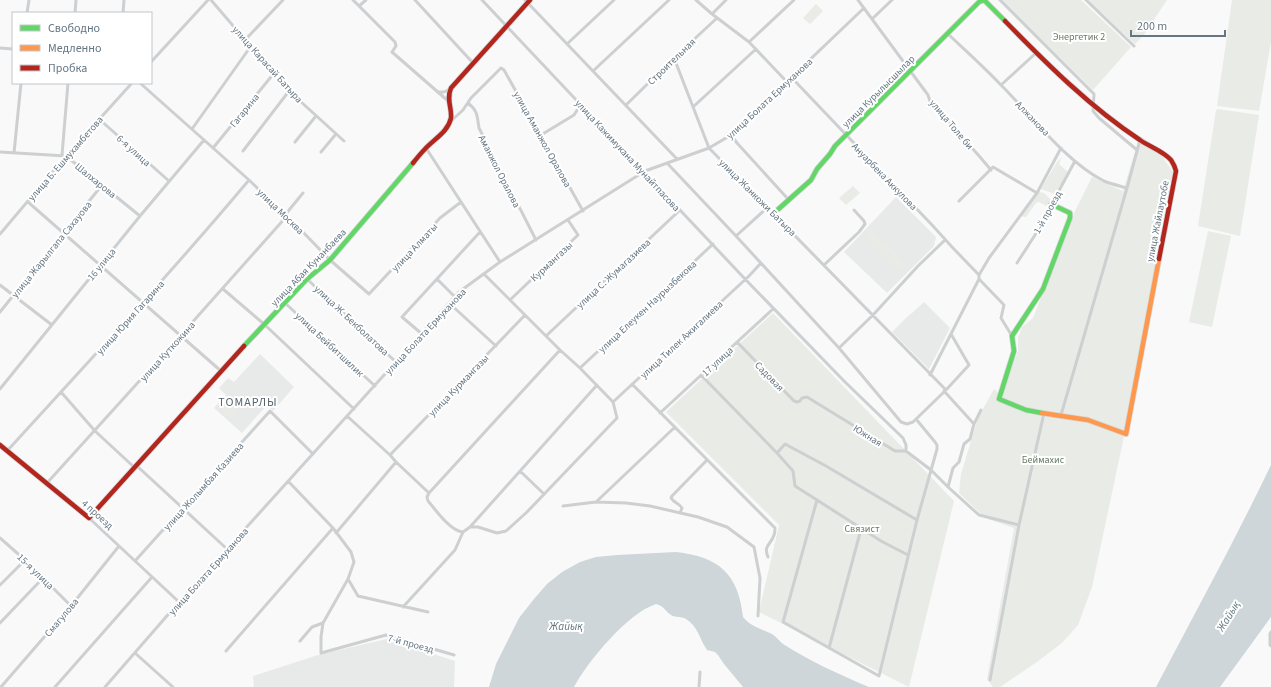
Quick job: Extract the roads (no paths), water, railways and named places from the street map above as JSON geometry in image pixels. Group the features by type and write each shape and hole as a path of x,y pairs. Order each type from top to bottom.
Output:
{"street":[{"path":"27,12 29,0"},
{"path":"75,12 76,0"},
{"path":"123,12 124,0"},
{"path":"152,61 208,0"},
{"name":"улица Карасай Батыра","path":"212,0 289,91 344,142"},
{"path":"245,40 283,0"},
{"path":"353,0 395,42 396,46 392,52 447,100"},
{"path":"359,6 366,0"},
{"path":"415,0 473,63"},
{"name":"улица Кажимукана Мунайтпасова","path":"482,0 745,279 845,382 903,438 906,445 906,451"},
{"path":"567,44 614,0"},
{"path":"594,71 669,0"},
{"path":"696,0 749,42 787,82"},
{"path":"712,14 726,0"},
{"path":"749,42 794,0"},
{"name":"улица Толе би","path":"858,0 928,95 930,101 991,170"},
{"path":"872,19 892,0"},
{"name":"улица Жайлаутобе","path":"984,0 1036,53 1093,106 1140,140 1165,155 1172,161 1176,171 1126,434 1088,420 1061,415"},
{"name":"улица Курылысшылар","path":"774,213 811,180 816,169 830,154 835,146 979,2 984,0"},
{"path":"1000,0 1094,94 1094,111 1099,118 1137,150"},
{"path":"1086,0 1134,46"},
{"path":"450,122 451,116 447,100 448,93 451,88 528,1 677,159"},
{"name":"улица Болата Ермуханова","path":"105,687 179,602 459,292 500,262 643,172 709,148 731,135 864,8"},
{"name":"Строительная","path":"626,105 717,18"},
{"name":"Алжанова","path":"948,34 1001,85 1032,119 1075,161 1105,181 1127,188"},
{"path":"192,129 251,46"},
{"path":"0,48 12,49"},
{"path":"693,107 756,49"},
{"path":"1001,85 1036,53"},
{"name":"улица Жанкожи Батыра","path":"674,58 709,148 768,206 873,315 945,390 974,424"},
{"name":"улица Аманжол Оралова","path":"468,103 471,98 501,68 504,70 583,211"},
{"name":"Гагарина","path":"213,148 274,72"},
{"name":"Ануарбека Аккулова","path":"792,78 979,274"},
{"path":"14,153 21,84"},
{"path":"0,152 64,155 68,84"},
{"name":"улица Б. Ешмухамбетова","path":"0,234 28,202 64,155 131,84"},
{"name":"улица Москва","path":"141,84 249,180 330,260 369,294"},
{"path":"437,92 444,92 451,88"},
{"path":"243,152 289,91"},
{"path":"450,122 468,103"},
{"name":"Аманжол Оралова","path":"468,103 473,107 477,114 479,128 536,240"},
{"path":"541,135 574,115 580,104"},
{"path":"295,142 316,116"},
{"name":"6-я улица","path":"99,119 168,181"},
{"name":"улица Абая Кунанбаева","path":"89,518 221,371 307,279 330,260 426,148 441,135 450,122"},
{"path":"321,152 336,134"},
{"path":"731,135 788,199"},
{"name":"16 улица","path":"0,389 168,181 204,140"},
{"path":"979,279 1004,304 1001,318 1012,336 1014,351 999,399 1026,410 1061,415 1140,140"},
{"path":"426,148 500,262"},
{"path":"930,375 979,279 979,274 1037,193 1061,148"},
{"name":"Шалхарова","path":"64,155 140,216"},
{"name":"1-й проезд","path":"1017,263 1035,235 1075,161"},
{"path":"667,163 839,348 901,422 907,424 914,421 969,365 951,334"},
{"path":"959,201 993,167 1037,193"},
{"name":"улица Юрия Гагарина","path":"7,451 143,303 249,180"},
{"name":"улица Жарылгапа Сахауова","path":"0,312 102,185"},
{"name":"улица Куткожина","path":"47,483 223,289 303,193"},
{"path":"28,202 221,371"},
{"name":"улица Алматы","path":"369,294 440,218 461,202"},
{"path":"1012,336 1019,323 1043,289 1070,218 1070,213 1051,204"},
{"path":"736,236 768,206"},
{"name":"улица С. Жумагазиева","path":"546,336 680,210"},
{"path":"824,265 859,232 865,224 854,210"},
{"name":"Курмангазы","path":"510,300 578,236 568,220"},
{"path":"422,334 402,317 480,232"},
{"path":"839,348 945,240"},
{"name":"улица Елеукен Наурызбекова","path":"580,368 713,244"},
{"name":"улица Тилек Ажигалиева","path":"613,402 749,276 761,263"},
{"path":"470,527 478,527 497,533 506,530 527,512 617,418 613,402 484,274"},
{"name":"улица Ж. Бекболатова","path":"307,279 396,362"},
{"path":"437,279 455,297"},
{"path":"0,285 52,325"},
{"path":"223,289 265,325 354,409"},
{"name":"улица Бейбитшилик","path":"285,303 375,386"},
{"path":"449,303 496,346"},
{"name":"17 улица","path":"660,412 774,309"},
{"name":"улица Курмангазы","path":"390,455 525,315"},
{"name":"Садовая","path":"737,342 794,401 797,402 804,397"},
{"path":"463,532 452,528 428,501 427,497 429,493 560,350"},
{"path":"701,375 793,471 795,486 881,541 908,555"},
{"path":"632,384 775,528 774,535 767,546 766,552 768,557"},
{"path":"404,607 455,550 463,532 470,527 597,385"},
{"path":"61,392 95,431 184,508 227,549"},
{"name":"Южная","path":"804,397 807,397 895,452 906,451 932,470 978,515 1019,525"},
{"path":"948,487 953,468 959,462 964,444 970,439 974,424 981,410"},
{"name":"улица Жолымбая Казиева","path":"135,561 270,411 313,454"},
{"path":"990,680 1019,525 1044,413"},
{"path":"347,416 429,493"},
{"path":"817,500 783,622 880,676 908,555 937,449 937,445 914,421"},
{"path":"596,502 675,427"},
{"path":"777,453 785,444 826,466 917,520"},
{"name":"4 проезд","path":"0,445 89,518 179,602"},
{"path":"680,513 682,508 674,502 671,498 672,496 707,460"},
{"path":"336,533 396,462"},
{"path":"520,471 544,494"},
{"path":"288,481 332,528 351,552 354,562 348,579 323,623 312,627 300,641"},
{"path":"563,506 596,502 626,503 650,506 698,517 727,527 754,547 760,578 758,616"},
{"path":"226,651 332,528"},
{"path":"829,648 860,533 863,529"},
{"name":"15-я улица","path":"0,538 25,560 71,606"},
{"name":"Смагулова","path":"1,686 71,606 119,546"},
{"path":"0,585 25,560"},
{"path":"55,687 152,577"},
{"path":"0,623 43,578"},
{"path":"348,579 358,596 428,612"},
{"name":"7-й проезд","path":"323,623 321,653 386,635 454,655"},
{"path":"1271,632 1271,646"},
{"path":"135,653 173,687"},
{"path":"699,687 700,672"}],"water":[{"name":"Жайық","path":"1271,465 1271,617 1220,687 1156,687 1229,549"},
{"name":"Жайық","path":"676,552 704,558 715,563 724,570 731,578 736,589 743,617 750,623 772,634 783,644 814,662 869,687 743,687 718,655 715,652 707,650 696,629 690,622 684,618 671,615 663,607 656,604 645,609 621,627 589,664 574,687 489,687 496,664 519,618 547,584 562,572 580,562 596,557"}],"district":[{"name":"ТОМАРЛЫ","path":"248,402"}],"park label":[{"name":"Энергетик 2","path":"1079,36"},
{"name":"Беймахис","path":"1043,459"},
{"name":"Связист","path":"862,528"}]}
